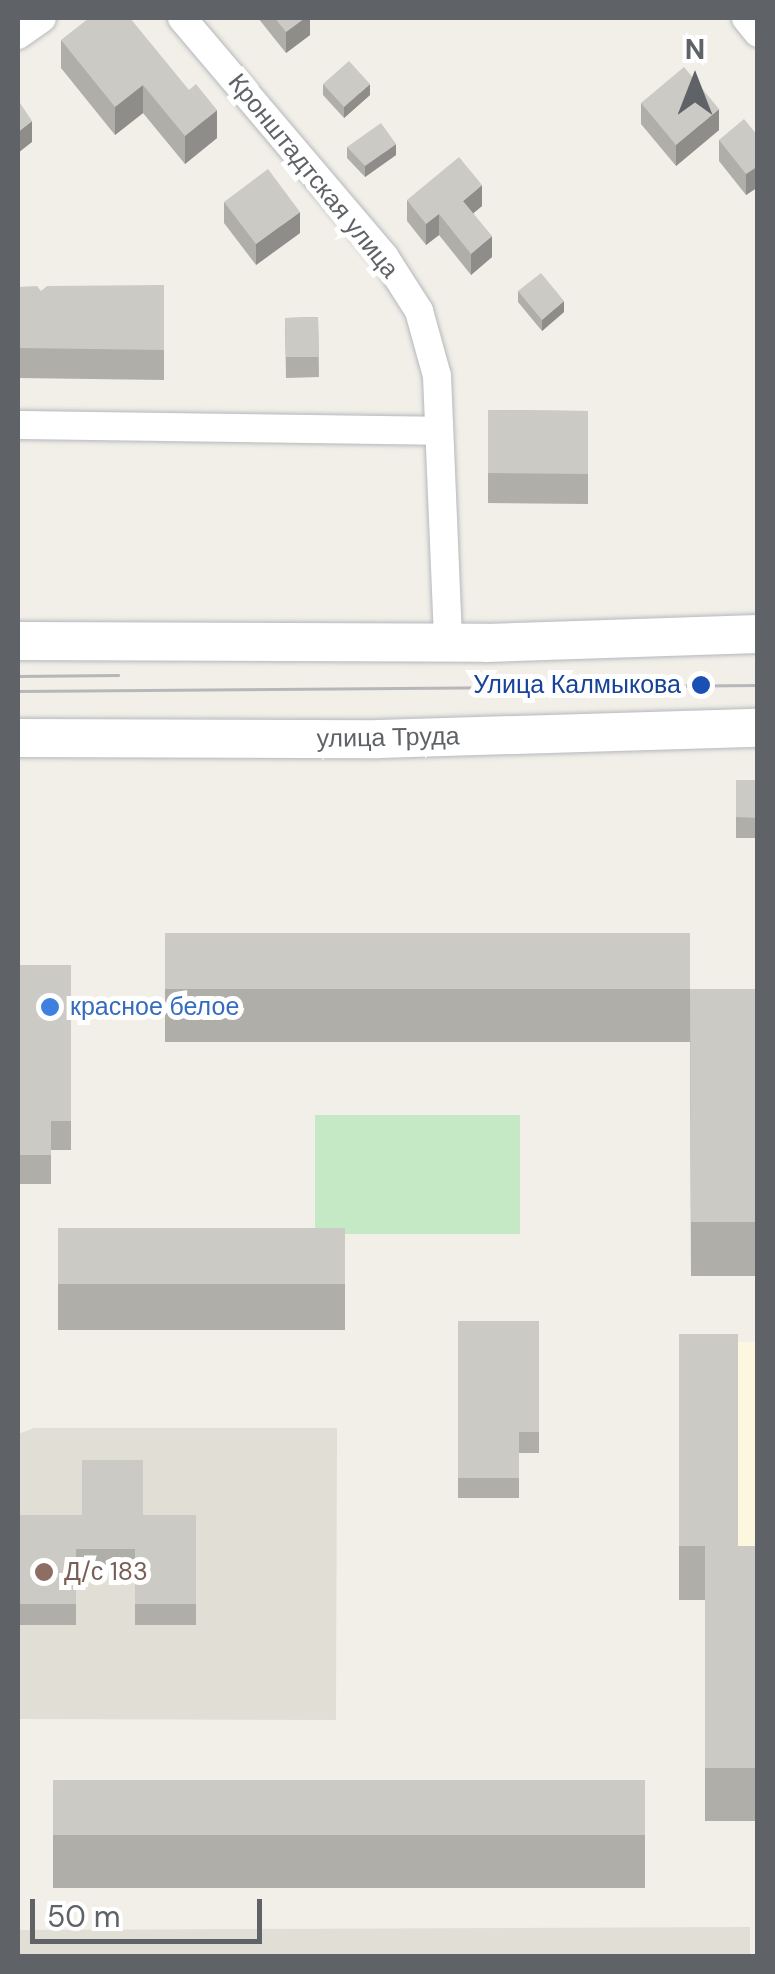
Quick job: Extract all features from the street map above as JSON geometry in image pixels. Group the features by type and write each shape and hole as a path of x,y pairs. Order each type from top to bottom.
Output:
{"main road":[{"path":"18,641 448,642 758,634"},
{"name":"улица Труда","path":"18,738 379,739 758,728"}],"street":[{"path":"18,35 42,18"},
{"name":"Кронштадтская улица","path":"182,18 384,256 419,310 437,376 448,642"},
{"path":"746,18 758,33"},
{"path":"18,425 440,432"}],"shaded area":[{"path":"712,1342 757,1342 757,1600 738,1600 738,1388"},
{"path":"34,1428 337,1428 336,1720 18,1719 18,1434"},
{"path":"750,1927 750,1956 18,1956 18,1930"}],"green space":[{"path":"315,1115 520,1115 520,1234 315,1234"}],"building":[{"path":"89,18 130,18 189,90 196,84 217,110 185,136 143,85 115,107 61,40"},
{"path":"275,18 305,18 286,32"},
{"path":"349,61 370,84 344,107 323,84"},
{"path":"684,67 719,109 676,145 641,103"},
{"path":"18,100 32,121 18,132"},
{"path":"744,119 758,136 758,166 746,174 719,140"},
{"path":"381,123 396,144 365,166 347,147"},
{"path":"459,157 482,185 463,201 492,236 471,254 439,214 426,224 407,200"},
{"path":"268,169 300,212 256,244 224,202"},
{"path":"541,273 564,301 542,320 518,291"},
{"path":"164,285 164,350 18,348 18,287 37,286 41,291 47,286"},
{"path":"318,317 319,357 286,357 285,318"},
{"path":"488,410 588,411 588,474 488,473"},
{"path":"736,780 758,780 758,818 736,817"},
{"path":"165,933 690,933 690,989 165,989"},
{"path":"18,965 71,965 71,1121 51,1121 51,1155 18,1155"},
{"path":"690,989 757,989 757,1222 691,1222"},
{"path":"58,1228 345,1228 345,1284 58,1284"},
{"path":"458,1321 539,1321 539,1432 519,1432 519,1478 458,1478"},
{"path":"679,1334 738,1334 738,1546 758,1546 758,1768 705,1768 705,1546 679,1546"},
{"path":"82,1460 143,1460 143,1515 196,1515 196,1604 135,1604 135,1549 76,1549 76,1604 18,1604 18,1515 82,1515"},
{"path":"53,1780 645,1780 645,1835 53,1835"}],"tram line":[{"path":"18,676 118,675"},
{"path":"18,691 758,685"}],"place":[{"name":"Улица Калмыкова","path":"701,685"},
{"name":"красное белое","path":"50,1007"},
{"name":"Д/с 183","path":"44,1572"}]}
